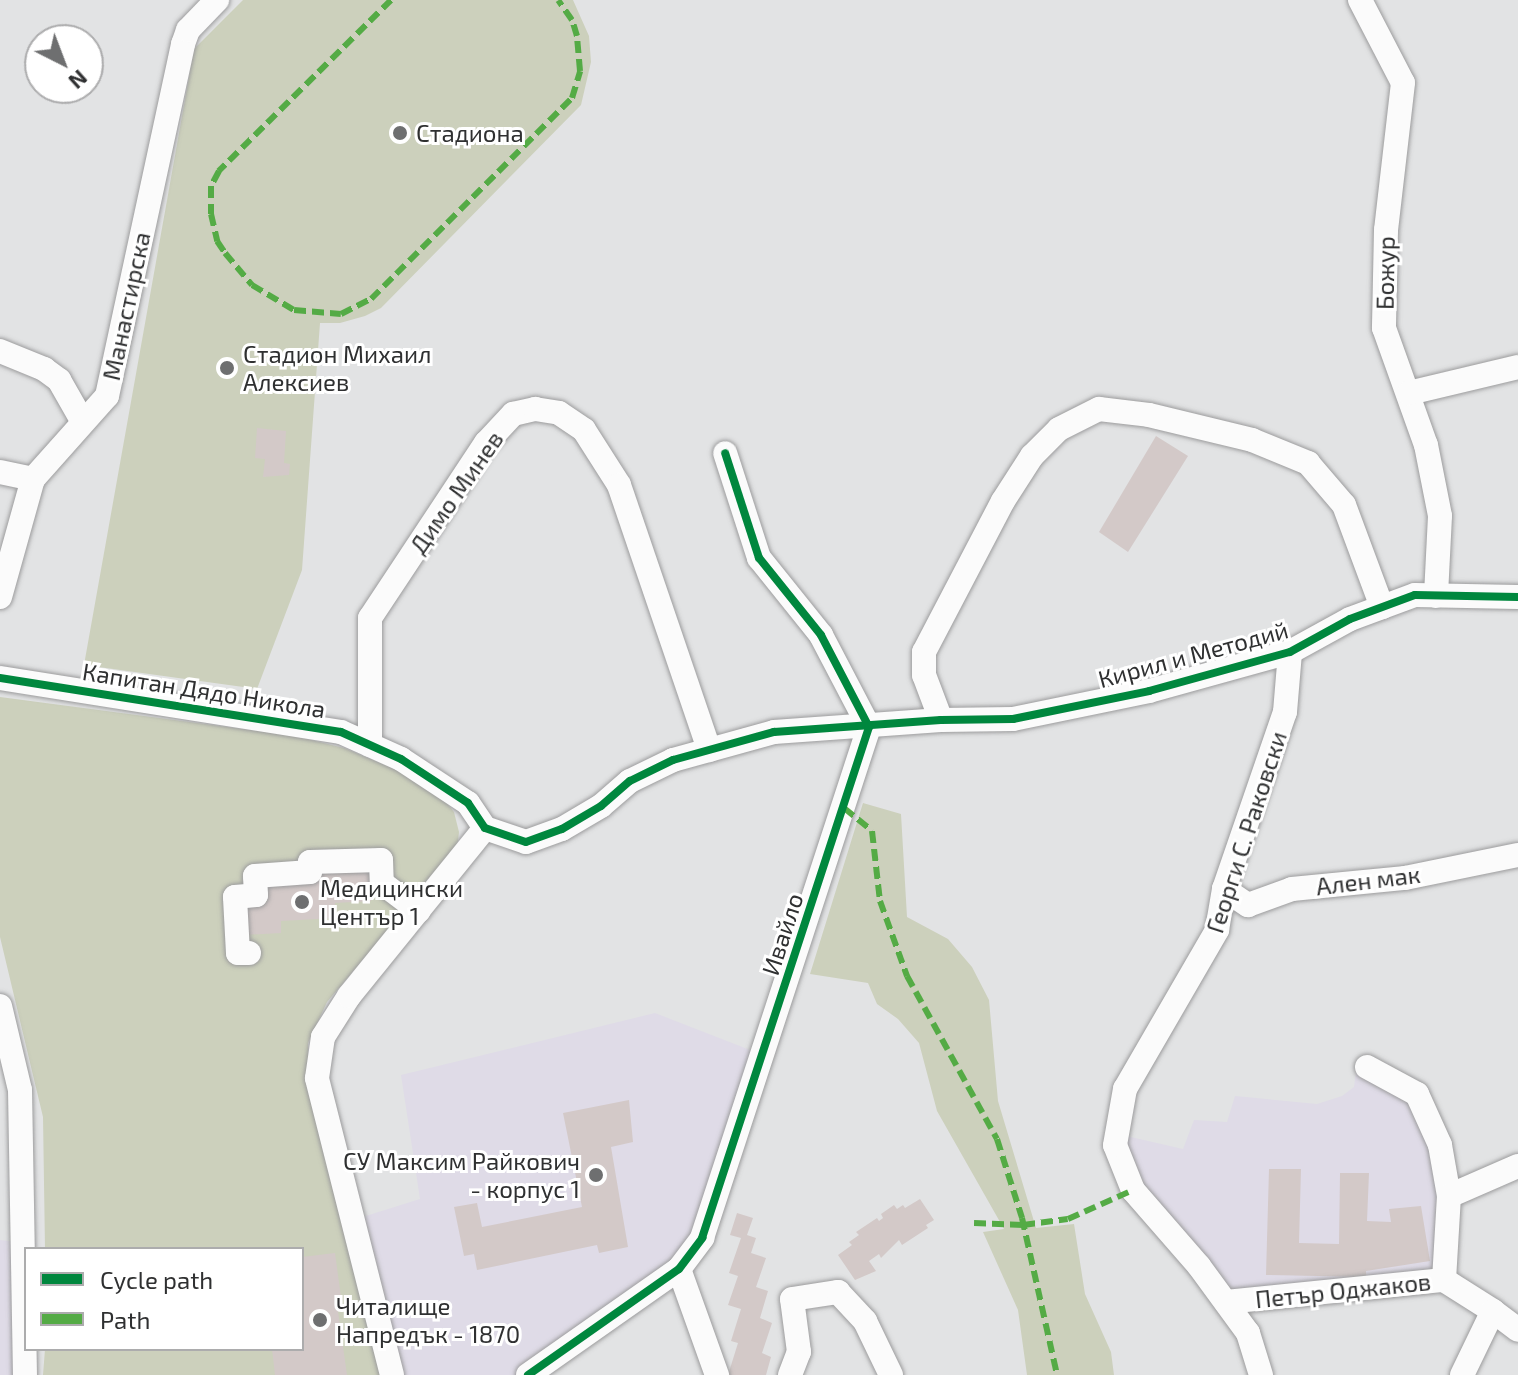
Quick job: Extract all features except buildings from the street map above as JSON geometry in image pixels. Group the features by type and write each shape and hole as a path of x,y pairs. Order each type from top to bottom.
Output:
{"street":[{"name":"Манастирска","path":"0,597 33,479 107,396 183,44 188,30 217,0"},
{"name":"Божур","path":"1360,0 1403,83 1386,230 1384,328 1426,445 1440,516 1436,596"},
{"path":"0,351 44,369 59,380 83,422"},
{"path":"1409,393 1518,367"},
{"name":"Димо Минев","path":"370,745 370,618 486,443 513,414 535,409 559,413 584,430 619,485 709,750"},
{"path":"941,720 924,675 924,652 1003,501 1032,456 1059,429 1099,409 1149,415 1252,440 1308,463 1344,505 1382,607"},
{"path":"392,1375 317,1078 323,1037 349,996 485,828 526,842 562,829 601,806 630,781 673,760 774,732 869,727 821,635 759,558 725,453"},
{"path":"0,472 33,479"},
{"name":"Кирил и Методий","path":"869,727 941,720 1013,719 1149,691 1290,652 1350,619 1415,595 1518,597"},
{"name":"Георги С. Раковски","path":"1261,1375 1248,1333 1133,1190 1115,1145 1125,1089 1217,930 1224,889 1285,712 1290,652"},
{"name":"Капитан Дядо Никола","path":"0,678 341,732 401,759 468,803 485,828"},
{"name":"Ивайло","path":"528,1375 679,1269 702,1238 869,727"},
{"name":"Ален мак","path":"1224,889 1248,905 1292,889 1405,878 1518,855"},
{"path":"249,953 238,953 235,897 256,895 255,876 310,872 310,862 381,860 382,883 419,911"},
{"path":"0,1006 20,1090 24,1247"},
{"name":"Петър Оджаков","path":"1226,1302 1444,1280 1449,1196 1440,1145 1417,1094 1367,1067"},
{"path":"1449,1196 1518,1166"},
{"path":"0,1240 24,1243"},
{"path":"679,1269 717,1375"},
{"path":"1444,1280 1518,1330"},
{"path":"790,1375 799,1352 792,1299 838,1292 865,1321 891,1375"},
{"path":"1462,1375 1493,1311"},
{"path":"25,1351 25,1375"}],"shaded area":[{"path":"655,1013 763,1055 702,1238 523,1375 392,1375 353,1220 420,1199 401,1075"},
{"path":"1367,1067 1417,1094 1440,1145 1444,1280 1226,1302 1133,1190 1122,1135 1183,1149 1194,1120 1227,1122 1235,1096 1317,1104 1342,1096 1354,1087 1356,1072"},
{"path":"0,1240 24,1243 25,1375 0,1375"}],"green space":[{"name":"Стадион Михаил Алексиев","path":"243,0 573,0 589,36 591,62 581,105 381,308 340,323 320,323 302,570 257,689 84,665 194,49"},
{"path":"0,697 295,736 344,748 404,773 441,796 454,812 459,832 457,849 327,1002 308,1043 308,1075 392,1375 43,1375 45,1351 304,1351 304,1247 45,1247 43,1117 0,937"},
{"path":"863,803 901,814 907,917 948,939 972,967 989,1000 998,1101 1036,1228 1074,1224 1085,1294 1111,1352 1114,1375 1027,1375 1018,1310 983,1232 1004,1229 937,1111 919,1043 898,1019 877,1004 868,983 810,974"}],"marked path":[{"path":"391,0 219,171 211,186 211,214 217,241 225,253 252,285 294,310 341,314 371,299 572,98 580,71 577,36 572,20 558,0"},
{"path":"844,808 872,831 880,901 907,976 997,1139 1022,1218 1057,1375"},
{"path":"974,1223 1023,1225 1068,1219 1133,1190"}],"cycle path":[{"path":"528,1375 679,1269 702,1238 869,727 821,635 759,558 725,453"},
{"path":"0,678 341,732 401,759 468,803 485,828 526,842 562,829 601,806 630,781 673,760 774,732 941,720 1013,719 1149,691 1290,652 1350,619 1415,595 1518,597"}],"place":[{"name":"Стадиона","path":"400,133"},
{"name":"Стадион Михаил Алексиев","path":"227,368"},
{"name":"Медицински Център 1","path":"302,902"},
{"name":"СУ Максим Райкович - корпус 1","path":"596,1175"},
{"name":"Читалище Напредък - 1870","path":"320,1320"}]}
